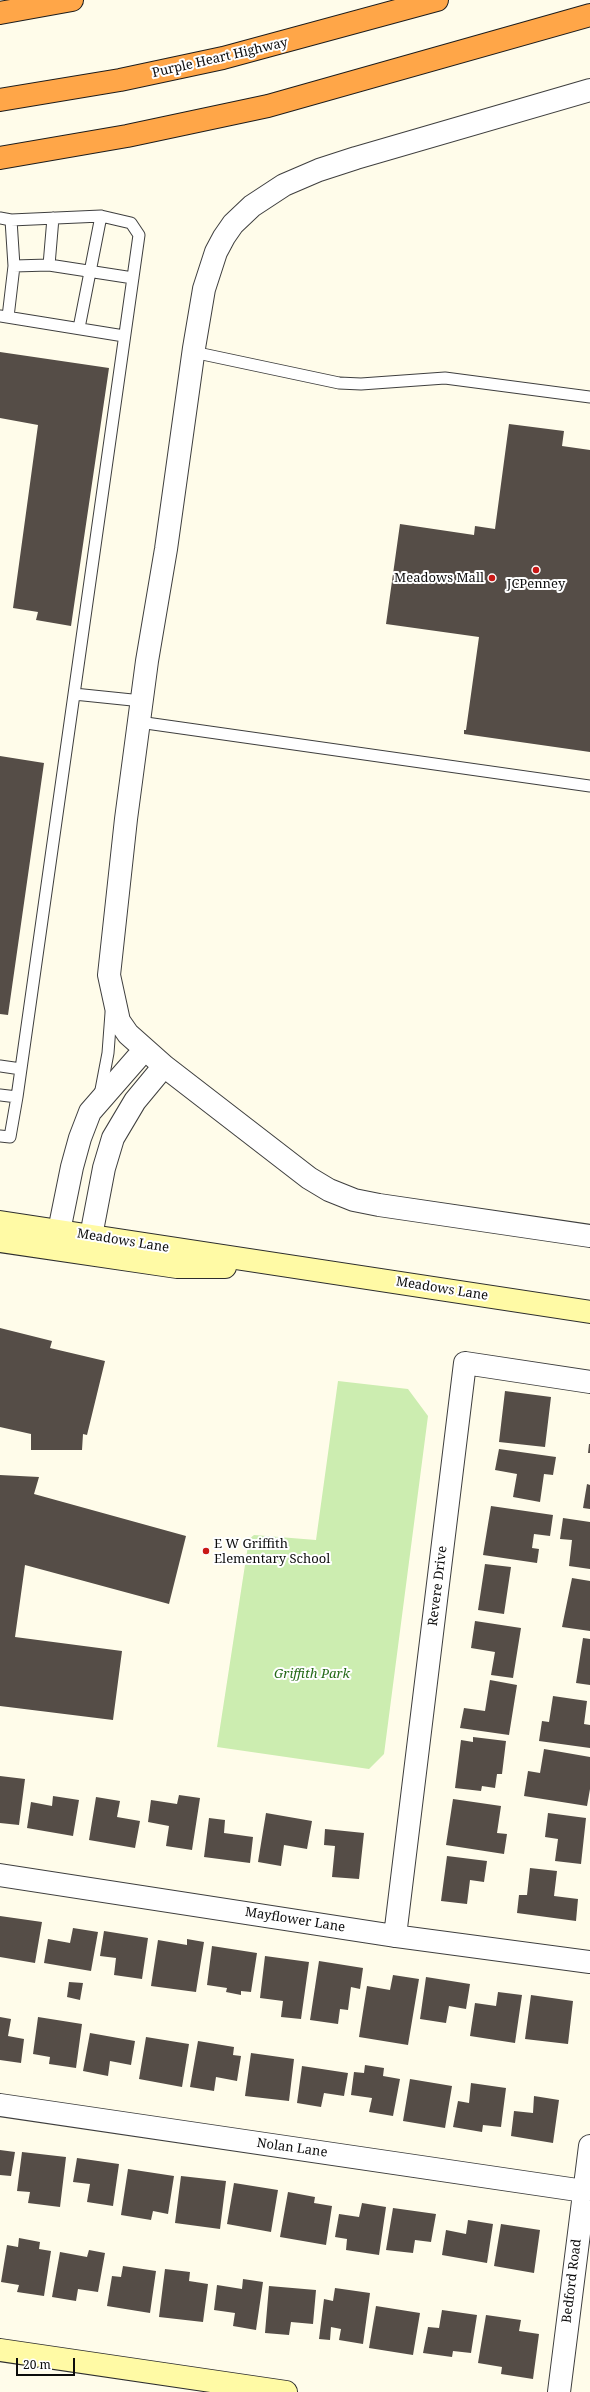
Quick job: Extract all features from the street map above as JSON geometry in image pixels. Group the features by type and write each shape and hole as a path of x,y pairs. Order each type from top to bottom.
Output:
{"highway":[{"path":"0,13 72,0"},
{"name":"Purple Heart Highway","path":"0,100 126,79 237,55 437,0"},
{"path":"0,158 127,136 268,106 590,15"}],"street":[{"path":"590,90 356,158 284,185 252,206 233,224 216,252 204,289 193,352 141,711 109,975 119,1021 128,1034 164,1066 309,1178 341,1196 379,1205 590,1236"},
{"path":"60,1231 80,1138 90,1112 145,1048"},
{"path":"91,1236 104,1168 114,1138 135,1101 164,1066"},
{"name":"Meadows Lane","path":"0,1222 590,1312"},
{"name":"Meadows Lane","path":"0,1241 177,1267 294,1266"},
{"name":"Revere Drive","path":"395,1936 465,1363 590,1382"},
{"name":"Mayflower Lane","path":"0,1875 395,1936 590,1962"},
{"name":"Nolan Lane","path":"0,2105 584,2191"},
{"name":"Bedford Road","path":"559,2392 590,2146"},
{"path":"0,2350 286,2392"}],"lane":[{"path":"79,328 102,216"},
{"path":"0,1136 10,1137 17,1097 139,235 132,223 102,216 5,219 14,266 4,316 124,336"},
{"path":"49,266 53,218"},
{"path":"14,266 49,266 133,278"},
{"path":"193,352 339,383 361,384 445,378 590,397"},
{"path":"74,694 141,711 590,786"},
{"path":"99,1100 108,1052 113,999"},
{"path":"0,1066 21,1069"},
{"path":"0,1095 17,1097"}],"green space":[{"name":"Griffith Park","path":"338,1381 408,1389 428,1416 384,1754 369,1769 217,1747 249,1539 254,1535 316,1540"}],"building":[{"path":"0,352 109,368 71,626 36,620 38,612 13,608 38,425 0,418"},
{"name":"Meadows Mall","path":"509,424 564,431 562,446 590,450 590,752 464,734 464,730 466,730 479,637 386,624 400,524 474,535 475,526 495,529"},
{"path":"0,756 44,763 8,1015 0,1014"},
{"path":"0,1328 52,1341 50,1348 105,1361 87,1435 83,1434 82,1450 31,1450 31,1434 0,1427"},
{"path":"505,1391 551,1397 545,1447 499,1442"},
{"path":"589,1444 590,1453 588,1453"},
{"path":"499,1449 556,1457 553,1475 544,1474 540,1502 513,1497 517,1474 495,1470"},
{"path":"0,1475 39,1477 34,1494 186,1536 169,1604 25,1565 15,1637 122,1651 113,1720 0,1706"},
{"path":"587,1484 590,1485 590,1509 583,1508"},
{"path":"491,1506 553,1515 550,1536 534,1534 532,1548 539,1549 537,1563 483,1555"},
{"path":"563,1518 590,1522 590,1569 569,1566 572,1540 560,1539"},
{"path":"485,1564 511,1567 504,1614 478,1610"},
{"path":"572,1578 590,1581 590,1631 562,1627"},
{"path":"475,1621 521,1628 513,1678 491,1675 495,1652 471,1648"},
{"path":"583,1638 590,1639 590,1685 576,1683"},
{"path":"490,1680 517,1685 509,1735 460,1728 464,1708 485,1711"},
{"path":"553,1696 587,1701 584,1724 590,1725 590,1748 539,1741 542,1721 549,1722"},
{"path":"473,1737 506,1741 502,1774 497,1774 495,1788 482,1786 481,1791 455,1788 461,1740 473,1742"},
{"path":"544,1749 590,1757 590,1789 587,1806 524,1796 528,1771 540,1773"},
{"path":"0,1776 25,1779 19,1825 0,1823"},
{"path":"179,1795 200,1798 192,1850 166,1846 169,1826 148,1822 151,1800 177,1804"},
{"path":"53,1796 79,1800 73,1836 27,1828 31,1802 52,1806"},
{"path":"96,1797 120,1801 117,1817 140,1821 135,1848 89,1840"},
{"path":"453,1799 501,1806 497,1833 507,1834 504,1854 446,1845"},
{"path":"266,1813 312,1821 307,1849 284,1845 281,1866 258,1862"},
{"path":"548,1813 586,1818 581,1864 555,1861 558,1839 545,1837"},
{"path":"209,1818 225,1820 224,1833 253,1837 250,1863 204,1857"},
{"path":"325,1829 364,1833 359,1879 332,1877 335,1846 324,1845"},
{"path":"447,1856 487,1861 484,1882 470,1880 467,1904 441,1901"},
{"path":"530,1868 557,1871 554,1896 578,1899 576,1921 517,1913 519,1895 527,1895"},
{"path":"0,1916 42,1922 35,1963 0,1957"},
{"path":"73,1928 98,1932 91,1971 44,1963 48,1939 70,1943"},
{"path":"104,1931 148,1938 142,1979 114,1975 116,1958 100,1956"},
{"path":"187,1939 204,1942 196,1992 151,1986 158,1940 187,1945"},
{"path":"212,1946 257,1953 251,1992 241,1991 241,1995 226,1992 227,1988 207,1985"},
{"path":"265,1956 309,1962 301,2019 281,2017 283,2001 260,1998"},
{"path":"319,1961 363,1968 360,1989 351,1987 348,2010 340,2009 338,2024 310,2020"},
{"path":"393,1975 419,1979 408,2045 359,2037 367,1986 390,1990"},
{"path":"426,1977 470,1984 466,2009 449,2006 446,2023 420,2019"},
{"path":"69,1982 83,1983 80,2000 67,1997"},
{"path":"498,1992 522,1995 515,2043 470,2036 475,2003 496,2006"},
{"path":"531,1995 573,2001 568,2044 525,2039"},
{"path":"0,2017 11,2019 8,2036 24,2039 21,2063 0,2060"},
{"path":"38,2017 82,2024 76,2068 49,2064 50,2057 33,2054"},
{"path":"90,2033 135,2041 131,2065 110,2061 108,2076 83,2071"},
{"path":"146,2037 189,2044 182,2087 139,2079"},
{"path":"198,2041 234,2047 233,2055 241,2056 237,2081 216,2077 214,2091 190,2087"},
{"path":"251,2053 294,2059 289,2101 245,2096"},
{"path":"365,2065 384,2068 383,2076 400,2079 393,2116 369,2112 372,2098 351,2095 354,2072 364,2073"},
{"path":"302,2066 348,2073 344,2096 324,2093 321,2107 297,2103"},
{"path":"410,2079 452,2086 445,2128 403,2121"},
{"path":"471,2083 506,2088 501,2127 483,2125 482,2132 453,2127 458,2101 469,2103"},
{"path":"534,2096 559,2100 553,2143 511,2136 514,2111 533,2113"},
{"path":"0,2150 15,2152 11,2176 0,2175"},
{"path":"22,2152 66,2157 60,2207 28,2203 30,2192 17,2191"},
{"path":"77,2158 119,2164 113,2206 87,2202 90,2184 73,2182"},
{"path":"128,2169 174,2176 168,2214 153,2211 151,2220 121,2215"},
{"path":"181,2176 226,2181 220,2229 175,2223"},
{"path":"234,2183 278,2190 271,2232 227,2224"},
{"path":"288,2192 315,2197 314,2203 332,2206 326,2245 280,2237"},
{"path":"362,2203 386,2207 379,2255 346,2250 347,2239 335,2237 339,2214 359,2217"},
{"path":"393,2208 436,2214 431,2242 415,2240 413,2253 386,2250"},
{"path":"468,2220 493,2224 487,2263 442,2255 446,2230 466,2234"},
{"path":"501,2224 540,2230 534,2273 494,2266"},
{"path":"19,2238 40,2242 39,2249 51,2251 44,2296 17,2292 19,2285 1,2282 7,2245 18,2247"},
{"path":"89,2250 105,2253 98,2292 78,2289 76,2301 52,2297 60,2252 87,2257"},
{"path":"123,2266 156,2271 150,2313 107,2306 112,2276 121,2277"},
{"path":"165,2269 190,2272 189,2281 208,2284 203,2322 159,2317"},
{"path":"243,2279 263,2282 256,2330 233,2326 235,2313 214,2310 217,2285 242,2289"},
{"path":"269,2286 316,2290 313,2324 291,2322 289,2335 265,2333"},
{"path":"335,2288 370,2293 363,2344 339,2340 341,2329 331,2327 330,2340 319,2339 324,2299 333,2301"},
{"path":"376,2306 420,2313 413,2355 369,2348"},
{"path":"442,2310 477,2315 471,2353 453,2351 452,2357 423,2353 428,2327 439,2328"},
{"path":"486,2315 521,2320 519,2331 539,2334 533,2379 501,2374 502,2367 478,2363"}],"place":[{"name":"JCPenney","path":"536,570"},
{"name":"Meadows Mall","path":"492,578"},
{"name":"E W Griffith Elementary School","path":"206,1551"}]}
